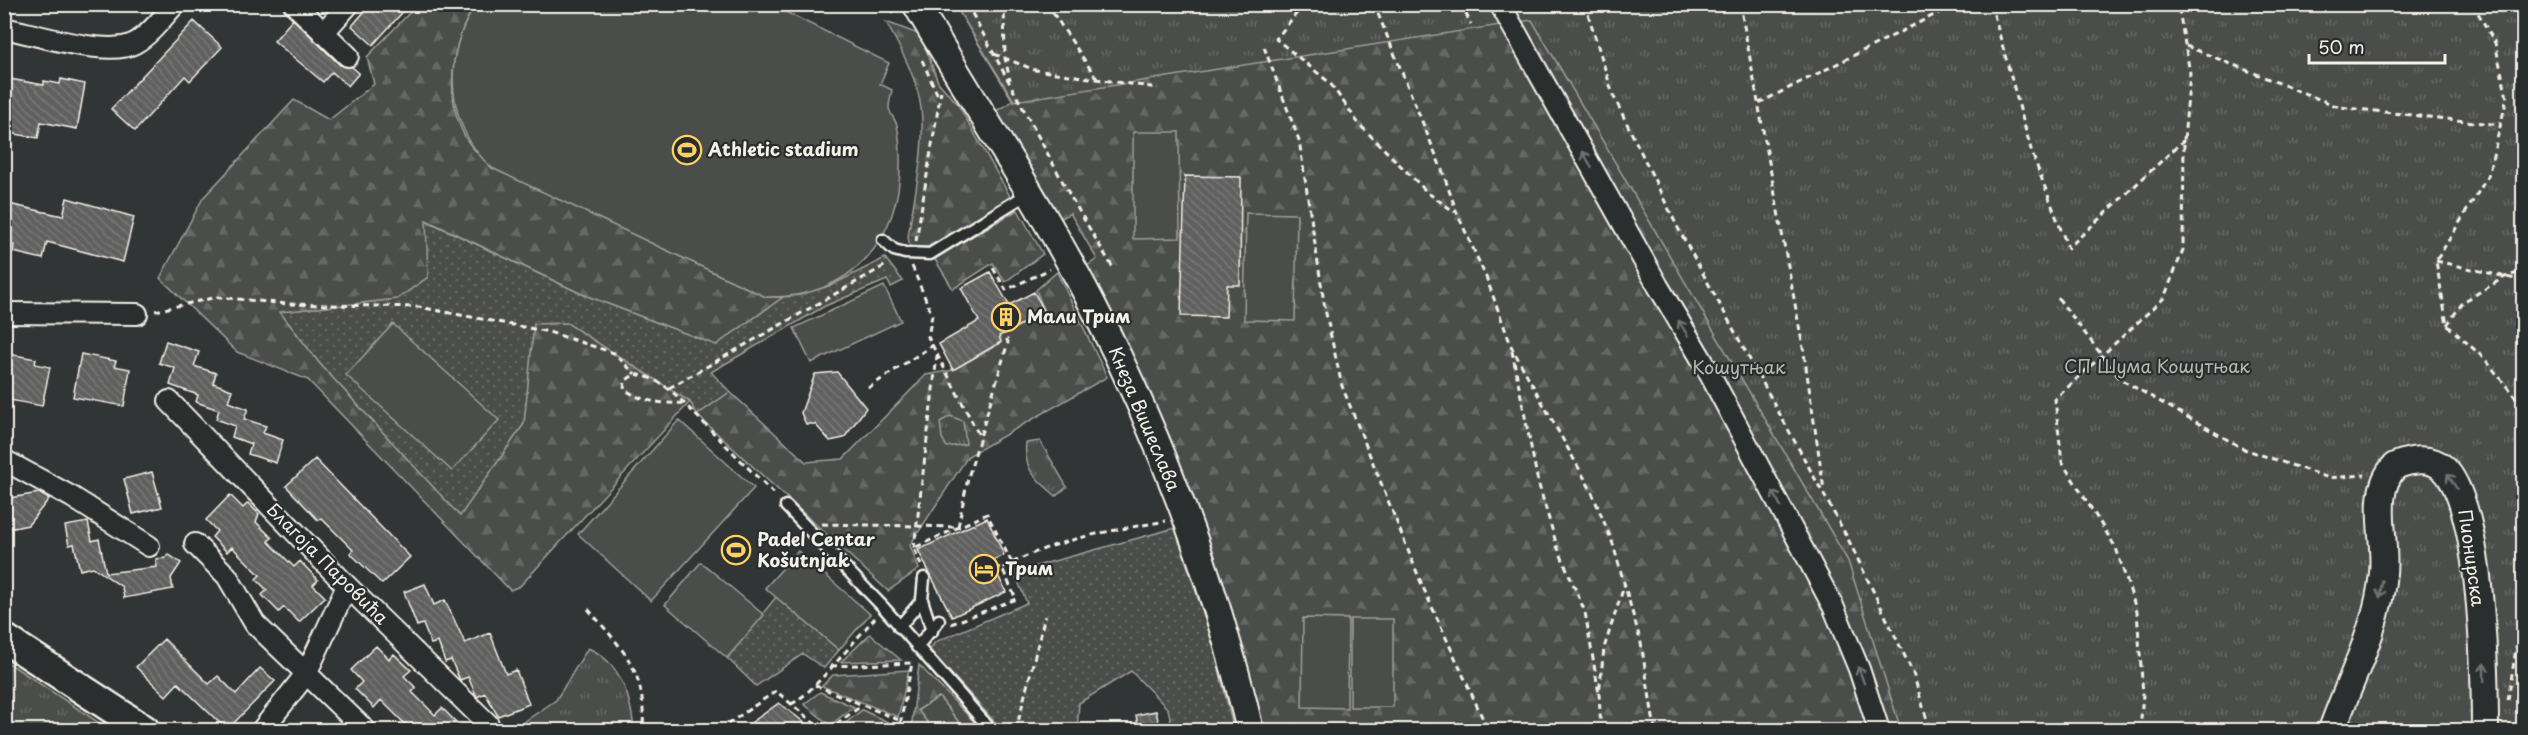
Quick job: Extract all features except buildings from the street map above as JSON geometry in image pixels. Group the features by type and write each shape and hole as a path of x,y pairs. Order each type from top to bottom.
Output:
{"main road":[{"path":"4,638 145,730"}],"street":[{"path":"4,28 113,48 126,48 138,42 175,4"},
{"path":"294,4 348,56"},
{"path":"323,33 349,4"},
{"path":"1500,4 1710,374 1828,596 1851,648 1879,730"},
{"name":"Кнеза Вишеслава","path":"902,12 1029,193 1068,259 1116,353 1187,518 1228,642 1250,730"},
{"path":"4,313 137,314"},
{"name":"Благоја Паровића","path":"169,401 347,586 488,724"},
{"path":"4,460 72,497 149,546"},
{"name":"Пионирска","path":"2388,473 2395,466 2405,462 2419,460 2432,462 2441,466 2452,479 2462,498 2469,533 2484,656 2485,730"},
{"path":"2332,730 2378,604 2384,571 2381,497 2388,473"},
{"path":"195,544 227,576 255,624 365,730"},
{"path":"262,730 306,674 347,586"}],"lane":[{"path":"883,240 894,250 930,254 1029,193"},
{"path":"786,506 887,611 991,730"},
{"path":"924,578 922,600 932,631"},
{"path":"899,627 922,600"},
{"path":"917,647 939,620"}],"path":[{"path":"967,4 1072,199 1113,268"},
{"path":"1004,4 1005,58 1012,86"},
{"path":"1047,4 1097,80"},
{"path":"1305,4 1276,39 1330,83 1359,124 1428,193 1457,213"},
{"path":"1374,4 1442,170 1457,213 1486,277 1512,348 1591,490 1613,544 1647,672 1655,730"},
{"path":"1461,4 1471,24"},
{"path":"1585,4 1613,95 1678,228 1824,495 1912,673 1930,730"},
{"path":"1740,4 1802,341 1824,495"},
{"path":"1759,103 1956,4"},
{"path":"1991,4 2032,153 2068,248 2184,140"},
{"path":"2140,730 2143,694 2137,612 2116,548 2062,462 2055,399 2164,298 2183,250 2184,140 2190,73 2178,4"},
{"path":"2473,4 2495,43 2507,98 2488,176 2436,261 2447,324 2484,358 2523,408"},
{"path":"2186,46 2339,106 2501,124"},
{"path":"1264,47 1299,140 1325,309 1342,386 1422,585 1488,730"},
{"path":"919,54 940,100"},
{"path":"994,54 1035,70 1158,88"},
{"path":"942,89 909,253 912,268 932,315 928,337 980,437"},
{"path":"669,388 909,253"},
{"path":"2436,261 2523,281"},
{"path":"993,268 1006,290 1060,265"},
{"path":"2447,324 2463,302 2505,277 2523,271"},
{"path":"137,314 217,297 288,303 419,308 549,332 614,352 635,374 652,377 669,388 786,506"},
{"path":"2058,298 2120,379 2244,449 2329,478 2388,473"},
{"path":"958,527 980,437 1008,342 1004,333"},
{"path":"868,388 933,345"},
{"path":"1512,348 1538,482 1557,546 1585,612 1599,694 1601,730"},
{"path":"924,578 914,548 937,354"},
{"path":"635,374 625,381 624,389 636,398 661,404 684,403"},
{"path":"914,548 987,514 1012,563"},
{"path":"994,567 1002,568 1036,549 1080,537 1167,521"},
{"path":"802,523 958,527"},
{"path":"932,631 1016,599 1002,568"},
{"path":"1599,694 1604,648 1625,583"},
{"path":"2508,701 2523,598"},
{"path":"588,609 631,659 644,704 643,730"},
{"path":"1016,730 1045,616"},
{"path":"791,704 800,700 815,685 867,627"},
{"path":"831,666 912,663 899,730"},
{"path":"815,685 901,721"},
{"path":"719,730 776,691 822,730"},
{"path":"828,730 861,706"}],"green space":[{"path":"476,4 467,19 456,53 453,89 459,124 475,151 492,168 766,297 783,297 716,345 582,294 426,220 428,277 397,299 280,312 320,364 460,516 524,424 534,324 567,323 690,402 520,586 510,590 308,380 237,352 160,278 203,198 294,100 329,120 374,84 367,57 417,5"},
{"name":"Athletic stadium","path":"476,5 772,5 889,63 880,84 892,90 889,108 897,125 900,157 899,187 892,214 881,238 866,259 846,275 823,288 796,295 766,297 492,168 477,152 465,133 457,112 454,90 457,46 465,24"},
{"name":"Кошутњак","path":"955,5 2523,5 2523,730 1261,730 1223,579 1120,327 1087,266 1097,259 1070,213 1059,220 996,111 1013,101"},
{"name":"СП Шума Кошутњак","path":"955,5 2523,5 2523,730 1901,730 1848,561 1532,20 1014,101"},
{"path":"886,22 921,35 938,82 957,103 1011,198 930,247 910,247 908,237 921,156 921,108 912,74"},
{"path":"1133,132 1179,132 1180,238 1133,239"},
{"path":"1018,210 1043,254 1005,282 993,263 953,289 934,258"},
{"path":"1246,213 1297,214 1295,321 1244,320"},
{"path":"425,220 582,294 716,345 783,297 800,295 832,285 885,258 903,281 891,287 887,280 825,306 711,372 730,392 697,415 690,402 535,324 524,424 460,517 320,364 279,312 397,299 428,277"},
{"path":"1057,272 1107,377 968,456 910,545 919,569 888,591 697,415 730,392 806,462 843,459 926,375 953,370 1001,343 999,336 1045,312 1036,290"},
{"path":"884,286 901,321 811,363 794,328"},
{"path":"393,324 499,420 452,471 346,375"},
{"path":"950,416 963,421 966,444 947,447 942,438 940,422"},
{"path":"679,420 754,488 651,601 578,534"},
{"path":"1040,441 1067,487 1056,496 1029,468 1026,443"},
{"path":"1175,528 1213,644 1233,727 1213,730 1173,730 1168,709 1131,671 1079,703 1077,730 1002,730 930,650 935,642 1027,603 1014,572"},
{"path":"798,551 870,614 839,650 765,588"},
{"path":"701,562 764,615 727,658 665,605"},
{"path":"776,597 839,650 824,668 803,654 756,686 727,658"},
{"path":"1303,618 1348,619 1347,708 1302,707"},
{"path":"1350,619 1393,619 1393,707 1350,707"},
{"path":"870,634 901,660 841,662"},
{"path":"588,648 609,662 622,682 630,706 634,730 512,730 556,700"},
{"path":"4,661 110,730 14,730 5,724"},
{"path":"919,665 982,730 965,730 939,697 918,710 933,730 911,730"},
{"path":"909,670 898,717 822,686 833,675"},
{"path":"820,692 854,707 830,725 804,704"},
{"path":"939,697 965,730 933,730 918,710"},
{"path":"862,710 894,725 893,730 837,730"}],"place":[{"name":"Athletic stadium","path":"687,150"},
{"name":"Мали Трим","path":"1006,317"},
{"name":"Padel Centar Košutnjak","path":"736,550"},
{"name":"Трим","path":"984,569"}]}
